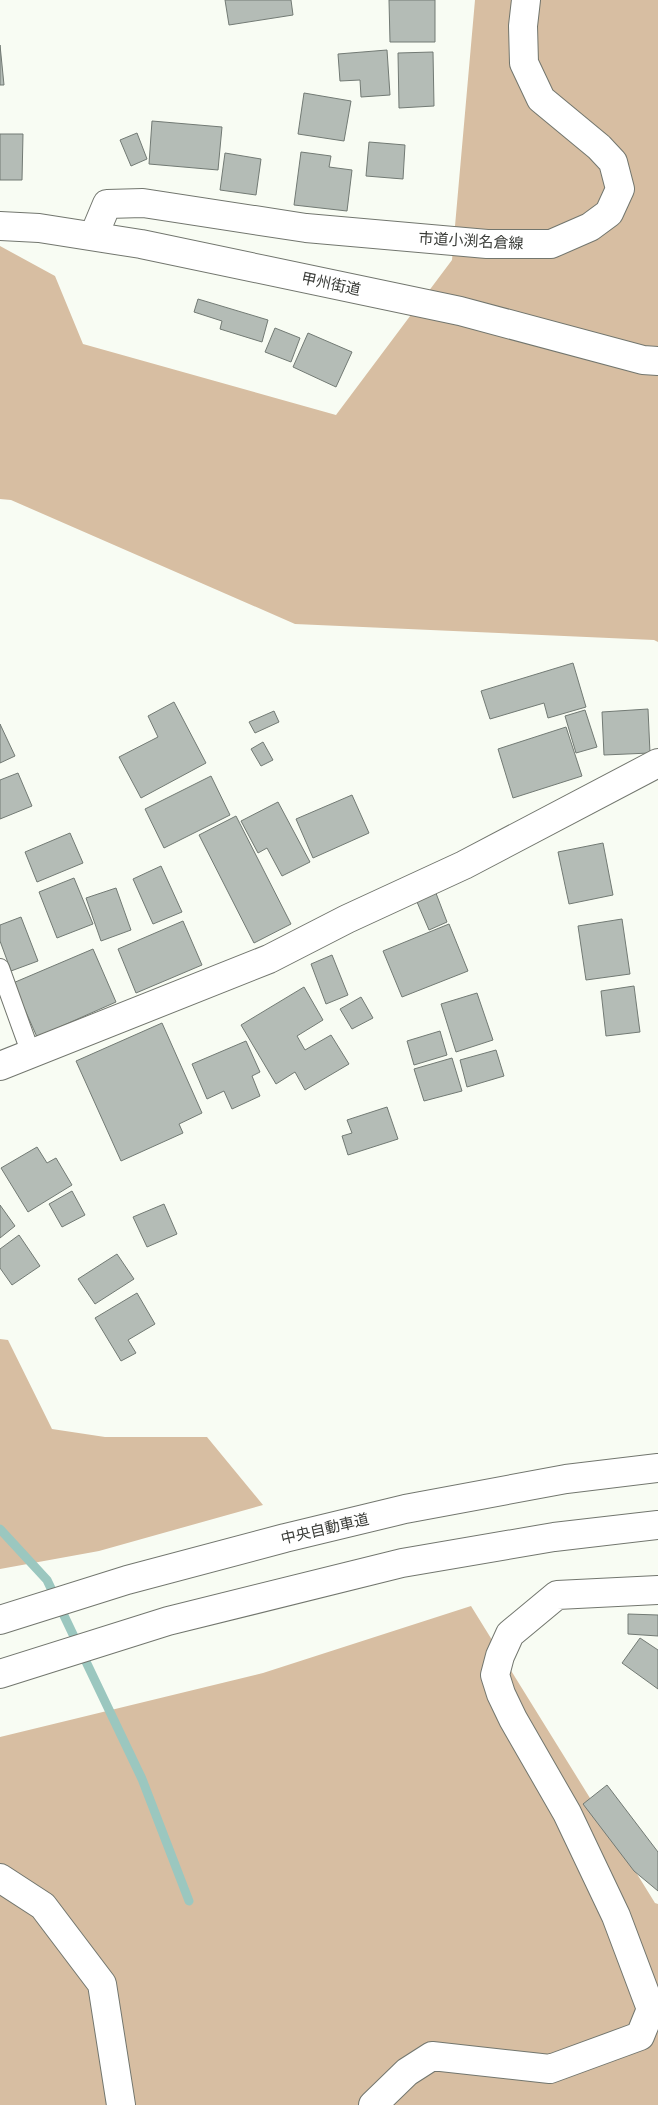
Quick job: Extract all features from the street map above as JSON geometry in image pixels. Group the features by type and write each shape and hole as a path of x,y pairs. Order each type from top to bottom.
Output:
{"main road":[{"name":"市道小渕名倉線","path":"94,236 106,204 143,203 306,228 488,244 551,244 590,227 609,213 620,189 613,162 599,147 541,99 524,63 523,26 526,0"},
{"name":"甲州街道","path":"0,226 39,228 94,236 460,311 643,360 658,361"},
{"path":"0,1066 269,959 347,919 464,865 658,763"},
{"name":"中央自動車道","path":"0,1620 127,1580 285,1538 388,1514 566,1479 658,1468"},
{"path":"0,1674 168,1621 402,1563 554,1537 658,1525"},
{"path":"374,2105 407,2072 432,2056 550,2069 640,2036 651,2009 616,1916 567,1813 513,1719 495,1675 500,1656 510,1634 557,1595 658,1590"},
{"path":"0,1878 42,1906 102,1984 121,2105"}],"lane":[{"path":"0,968 31,1054"}],"shaded area":[{"path":"475,0 658,0 658,642 654,640 295,624 11,500 0,499 0,246 55,276 83,344 336,415 452,260"},
{"path":"0,1339 8,1340 52,1429 105,1437 207,1437 263,1505 99,1551 0,1569"},
{"path":"471,1606 655,1903 658,1904 658,2105 0,2105 0,1737 263,1673"}],"building":[{"path":"225,0 291,0 293,15 229,25"},
{"path":"389,0 435,0 435,42 390,42"},
{"path":"0,45 4,85 0,85"},
{"path":"387,50 390,95 361,97 360,80 340,81 338,54"},
{"path":"433,52 434,106 399,108 398,53"},
{"path":"304,93 351,101 344,141 298,134"},
{"path":"152,121 222,127 218,170 149,164"},
{"path":"137,133 147,159 131,166 120,140"},
{"path":"0,134 23,134 22,180 0,180"},
{"path":"369,142 405,145 403,179 366,176"},
{"path":"301,152 331,156 329,167 352,170 347,211 294,205"},
{"path":"225,153 261,159 256,195 220,190"},
{"path":"198,299 268,320 262,342 220,329 222,321 194,312"},
{"path":"275,328 300,338 291,362 265,352"},
{"path":"308,333 352,352 336,387 293,367"},
{"path":"573,663 586,707 548,718 544,703 490,719 481,691"},
{"path":"174,702 206,763 141,798 119,757 158,737 148,716"},
{"path":"648,709 650,753 604,755 602,712"},
{"path":"585,710 597,747 576,753 565,716"},
{"path":"274,711 279,722 255,733 249,722"},
{"path":"0,724 15,756 0,763"},
{"path":"566,727 582,776 513,798 498,749"},
{"path":"263,742 273,760 261,766 251,749"},
{"path":"18,773 32,806 0,819 0,780"},
{"path":"211,776 230,815 164,848 145,809"},
{"path":"352,795 369,833 313,858 296,819"},
{"path":"278,802 310,862 282,876 267,848 258,853 241,821"},
{"path":"236,816 291,924 254,943 199,835"},
{"path":"70,833 83,863 37,882 25,852"},
{"path":"603,843 613,895 569,904 558,852"},
{"path":"161,866 182,912 153,924 133,879"},
{"path":"74,878 93,924 57,938 39,892"},
{"path":"116,888 131,930 101,941 86,898"},
{"path":"434,888 447,922 429,930 414,895"},
{"path":"21,917 38,961 11,971 0,941 0,925"},
{"path":"622,919 630,974 586,980 578,926"},
{"path":"183,921 202,965 136,993 118,949"},
{"path":"449,924 468,971 402,997 383,951"},
{"path":"93,949 116,1002 37,1037 13,983"},
{"path":"332,955 348,995 326,1004 311,964"},
{"path":"634,986 640,1032 606,1036 601,991"},
{"path":"304,987 323,1020 297,1036 305,1050 331,1035 349,1064 305,1090 295,1072 276,1084 241,1025"},
{"path":"477,993 493,1040 456,1052 441,1004"},
{"path":"361,997 373,1018 352,1029 340,1009"},
{"path":"162,1023 202,1113 179,1124 183,1133 121,1161 76,1061"},
{"path":"440,1031 447,1055 414,1065 407,1041"},
{"path":"246,1041 260,1072 252,1076 260,1096 232,1109 224,1091 207,1099 192,1064"},
{"path":"496,1050 504,1076 467,1087 460,1060"},
{"path":"452,1058 462,1091 424,1101 414,1069"},
{"path":"387,1107 398,1139 348,1155 342,1136 352,1133 347,1120"},
{"path":"37,1147 47,1163 56,1158 72,1185 28,1212 1,1168"},
{"path":"72,1191 85,1215 62,1227 49,1204"},
{"path":"164,1204 177,1234 147,1247 133,1217"},
{"path":"0,1205 15,1226 0,1238"},
{"path":"19,1235 40,1266 12,1285 0,1268 0,1249"},
{"path":"117,1254 134,1279 95,1304 78,1279"},
{"path":"137,1293 155,1324 128,1340 136,1353 121,1361 95,1318"},
{"path":"628,1614 658,1615 658,1636 628,1634"},
{"path":"640,1638 658,1650 658,1689 622,1663"},
{"path":"607,1785 658,1852 658,1891 634,1871 583,1804"}],"waterway":[{"path":"0,1529 47,1580 142,1779 189,1901"}]}
